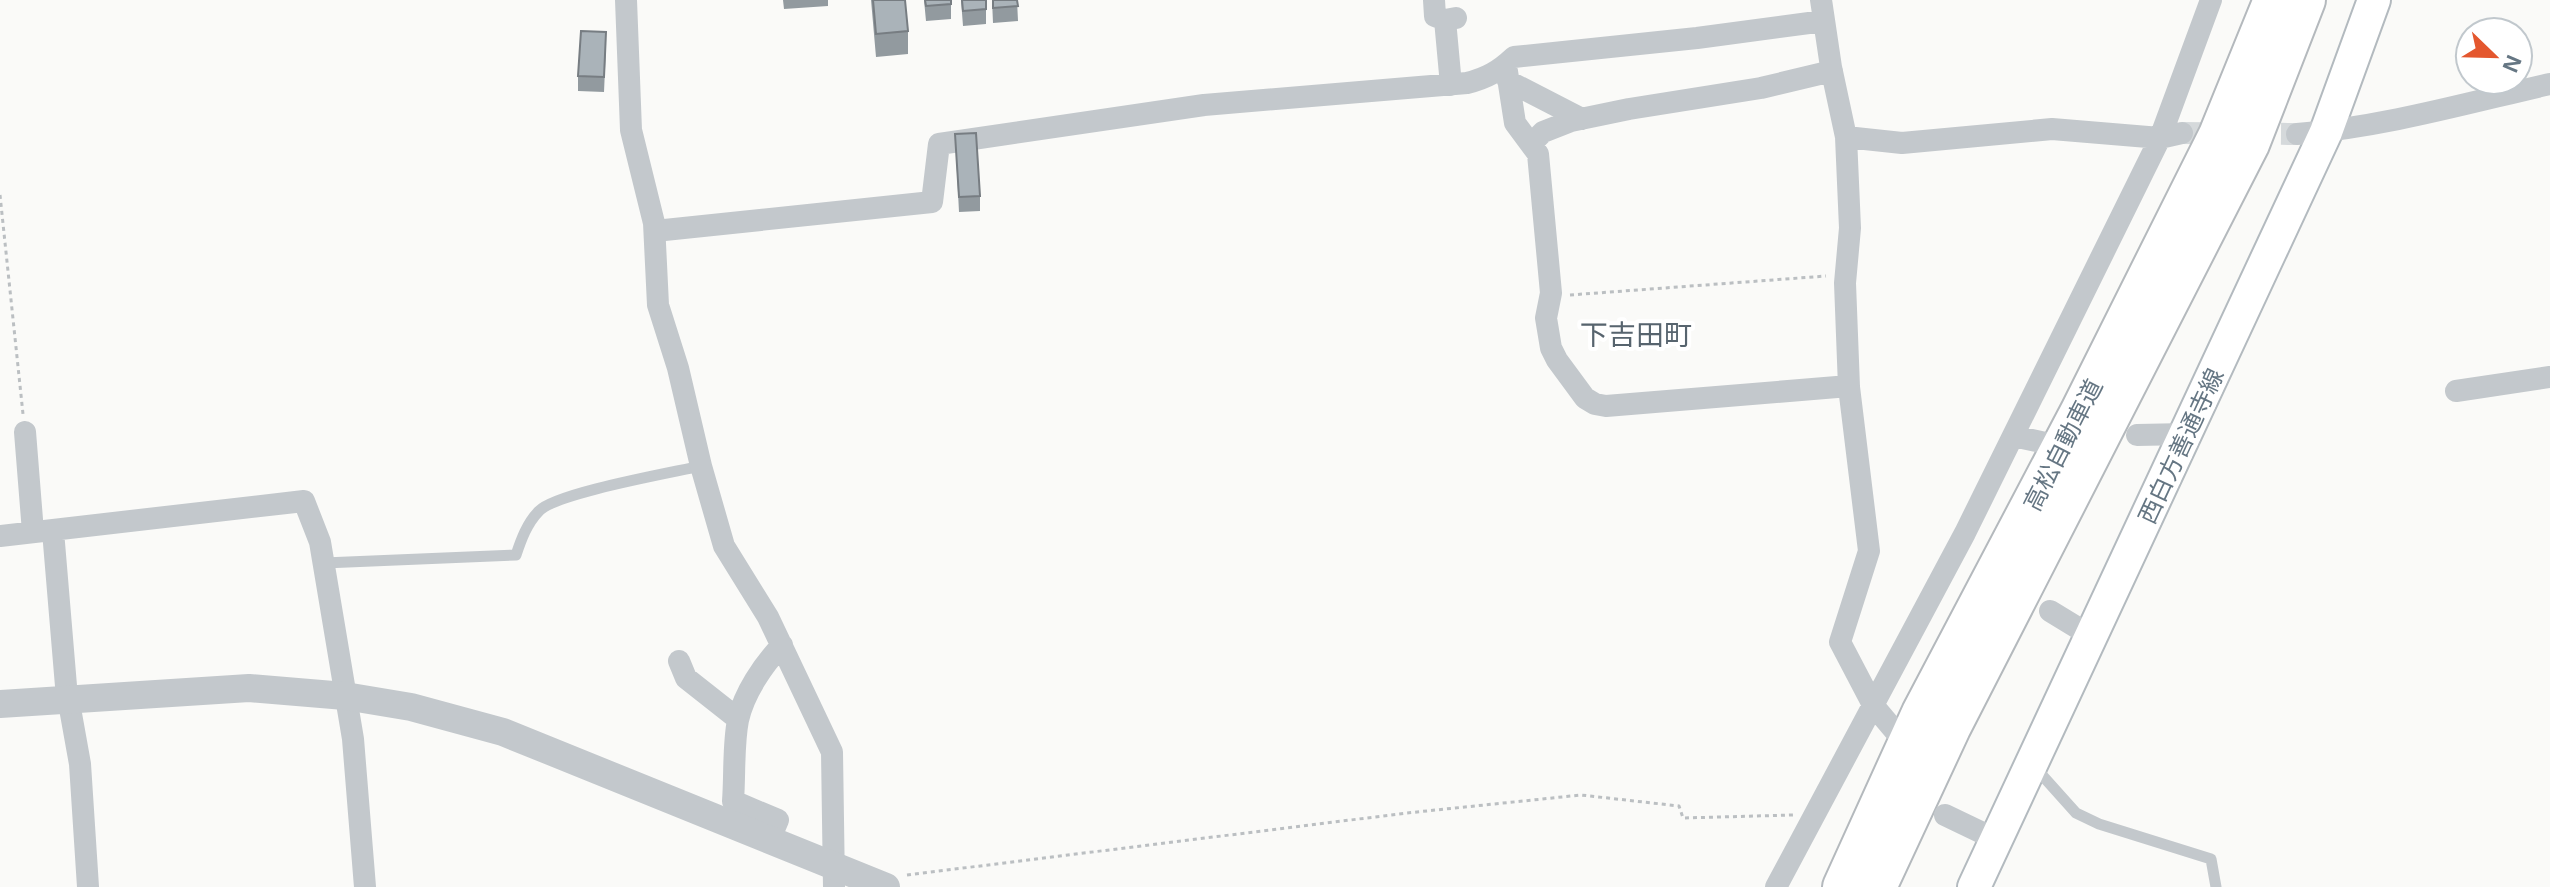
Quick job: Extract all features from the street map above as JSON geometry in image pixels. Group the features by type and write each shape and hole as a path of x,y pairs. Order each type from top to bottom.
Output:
{"highway":[{"name":"高松自動車道","path":"1843,887 1922,713 2081,411 2219,135 2274,0"},
{"name":"高松自動車道","path":"1876,887 1950,728 2249,144 2305,0"}],"main road":[{"name":"西白方善通寺線","path":"1974,887 2187,434 2312,133 2374,0"}],"street":[{"path":"626,0 631,130 655,231 658,305 678,368 724,546 768,617 832,752 833,876"},
{"path":"1434,0 1435,16 1453,19 1451,85"},
{"path":"1776,887 1817,815 2171,135 2211,0"},
{"path":"1849,386 1606,406 1595,404 1577,388 1551,348 1546,318 1551,297 1538,154 1515,123 1507,73 1514,57 1697,38 1822,10 1846,137 1850,228 1845,274 1849,386 1869,551 1840,642 1873,705 1894,730"},
{"path":"1531,144 1543,132 1582,119 1761,88 1832,71"},
{"path":"655,231 932,202 939,144 1204,105 1451,85 1507,73 1582,119"},
{"path":"2312,133 2417,115 2550,84"},
{"path":"1846,137 1902,143 2052,129 2171,135"},
{"path":"2456,391 2550,377"},
{"path":"25,432 80,764 88,887"},
{"path":"2137,435 2187,434"},
{"path":"2013,436 2050,444"},
{"path":"0,536 304,501 320,542 353,739 365,887"},
{"path":"1954,553 1987,573"},
{"path":"2050,611 2091,636"},
{"path":"770,839 778,820 733,801 738,719 750,690 769,659 782,645"},
{"path":"679,661 686,678 738,719"},
{"path":"0,704 249,688 345,696 411,707 503,732 770,839 833,876 892,881"},
{"path":"1945,815 1995,839"}],"lane":[{"path":"324,563 516,555 541,508 608,486 701,466"},
{"path":"2031,763 2076,813 2099,824 2211,859 2216,887"}],"path":[{"path":"0,195 25,432"},
{"path":"1551,297 1845,274"},
{"path":"892,881 1407,813 1581,795 1679,806 1683,818 1817,815"}],"building":[{"path":"873,0 905,0 908,31 876,34"},
{"path":"925,0 951,0 951,4 926,6"},
{"path":"962,0 986,0 986,9 963,11"},
{"path":"993,0 1017,0 1018,6 993,8"},
{"path":"581,31 606,32 604,77 578,76"},
{"path":"976,133 980,196 959,197 955,134"}],"tunnel":[{"path":"2182,133 2297,134"}],"district":[{"name":"下吉田町","path":"1636,335"}]}
